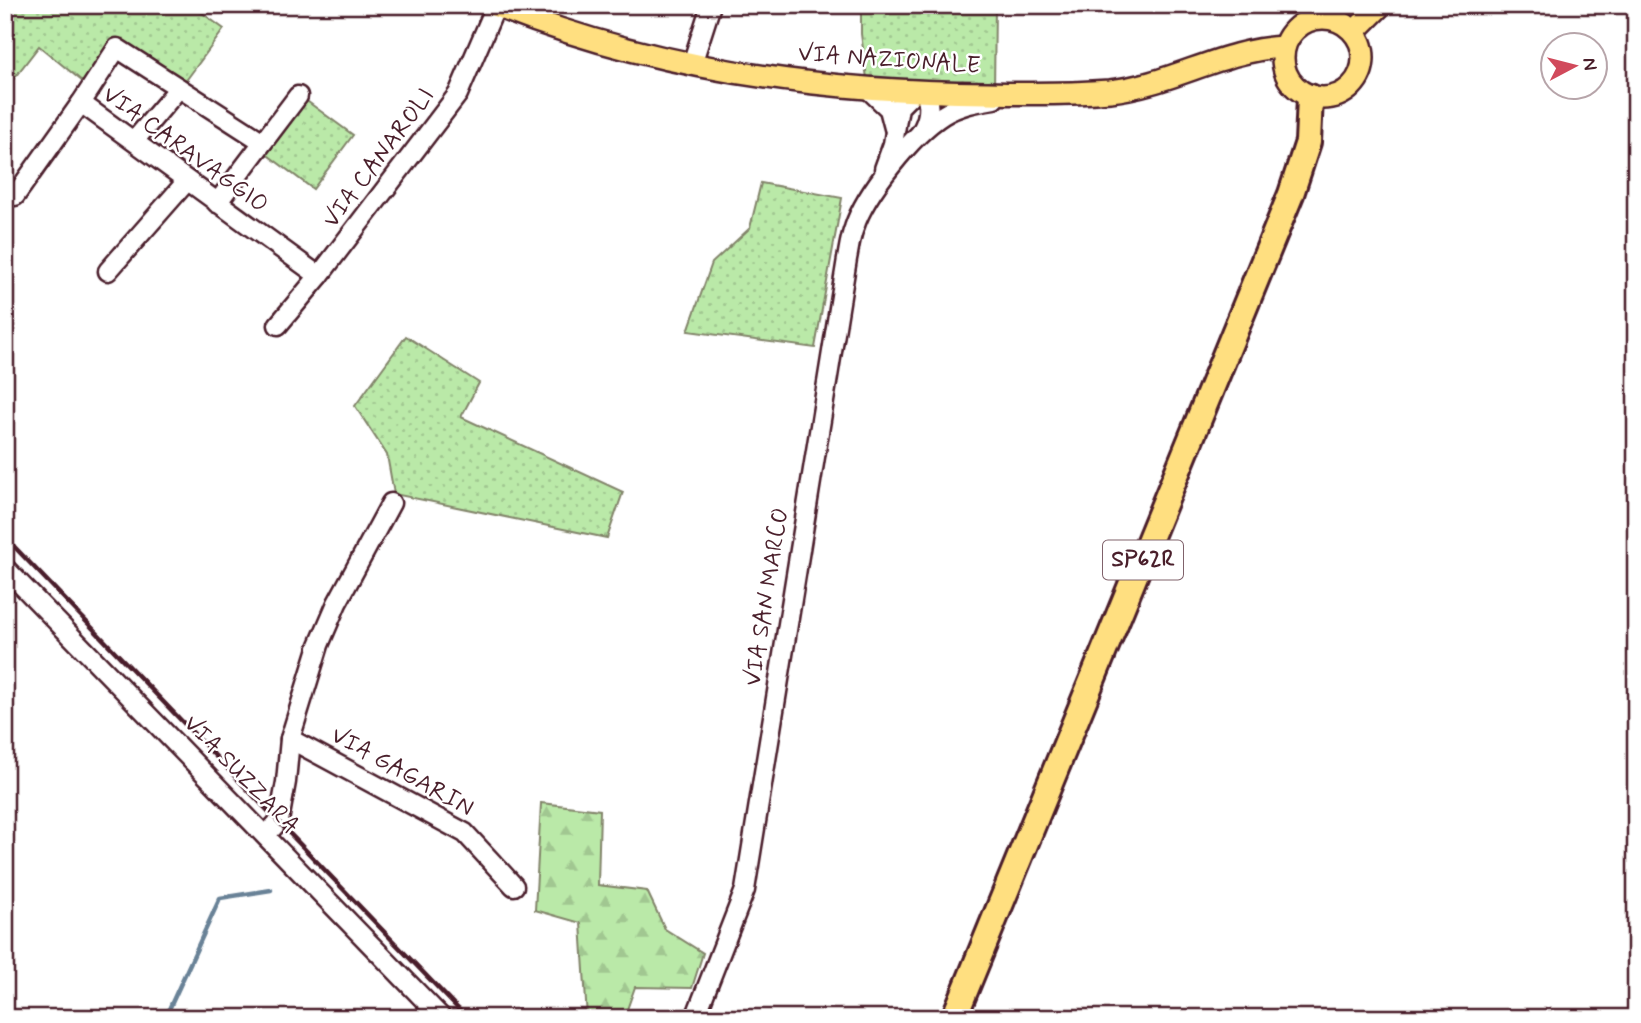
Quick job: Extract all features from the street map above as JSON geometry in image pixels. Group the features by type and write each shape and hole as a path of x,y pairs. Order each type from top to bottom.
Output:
{"highway":[{"name":"SP62R","path":"954,1018 1291,194 1308,142 1310,97"}],"main road":[{"path":"1354,32 1381,5"},
{"name":"VIA NAZIONALE","path":"495,6 593,40 692,64 868,89 920,92 1113,90 1143,85 1256,48 1284,47"},
{"path":"1334,19 1354,32 1361,42 1364,54 1360,77 1344,94 1333,98 1310,97 1290,82 1285,71 1284,47 1298,26 1309,20 1334,19"}],"street":[{"path":"692,64 711,5"},
{"name":"VIA CANAROLI","path":"278,326 458,94 495,6"},
{"path":"81,103 117,48 263,142"},
{"path":"134,141 179,88"},
{"path":"868,89 889,109 895,131"},
{"name":"VIA SAN MARCO","path":"879,182 900,107 920,92 928,98 929,117 919,135"},
{"name":"VIA SAN MARCO","path":"695,1018 745,890 854,227 879,182 919,135 942,116 959,107 1010,93"},
{"path":"217,203 298,96"},
{"name":"VIA CARAVAGGIO","path":"15,196 81,103 319,276"},
{"path":"108,271 187,181"},
{"path":"266,835 278,821 284,801 290,739 319,645 391,503"},
{"name":"VIA SUZZARA","path":"5,568 442,1018"},
{"name":"VIA GAGARIN","path":"290,739 465,833 514,886"}],"green space":[{"path":"5,5 191,5 224,29 182,86 115,43 88,86 39,46 5,90 5,26 11,17 5,14"},
{"path":"861,5 995,5 994,91 868,86 861,34"},
{"path":"304,99 353,135 313,189 265,153"},
{"path":"761,183 842,198 815,348 688,331 712,263 750,228"},
{"path":"406,336 479,383 461,417 623,492 607,538 394,494 387,455 355,406"},
{"path":"541,803 600,810 598,885 647,891 665,929 703,953 692,988 635,987 624,1018 587,1018 581,923 535,910"}],"waterway":[{"path":"165,1018 220,898 271,890"}],"railway":[{"path":"5,537 467,1018"}]}
